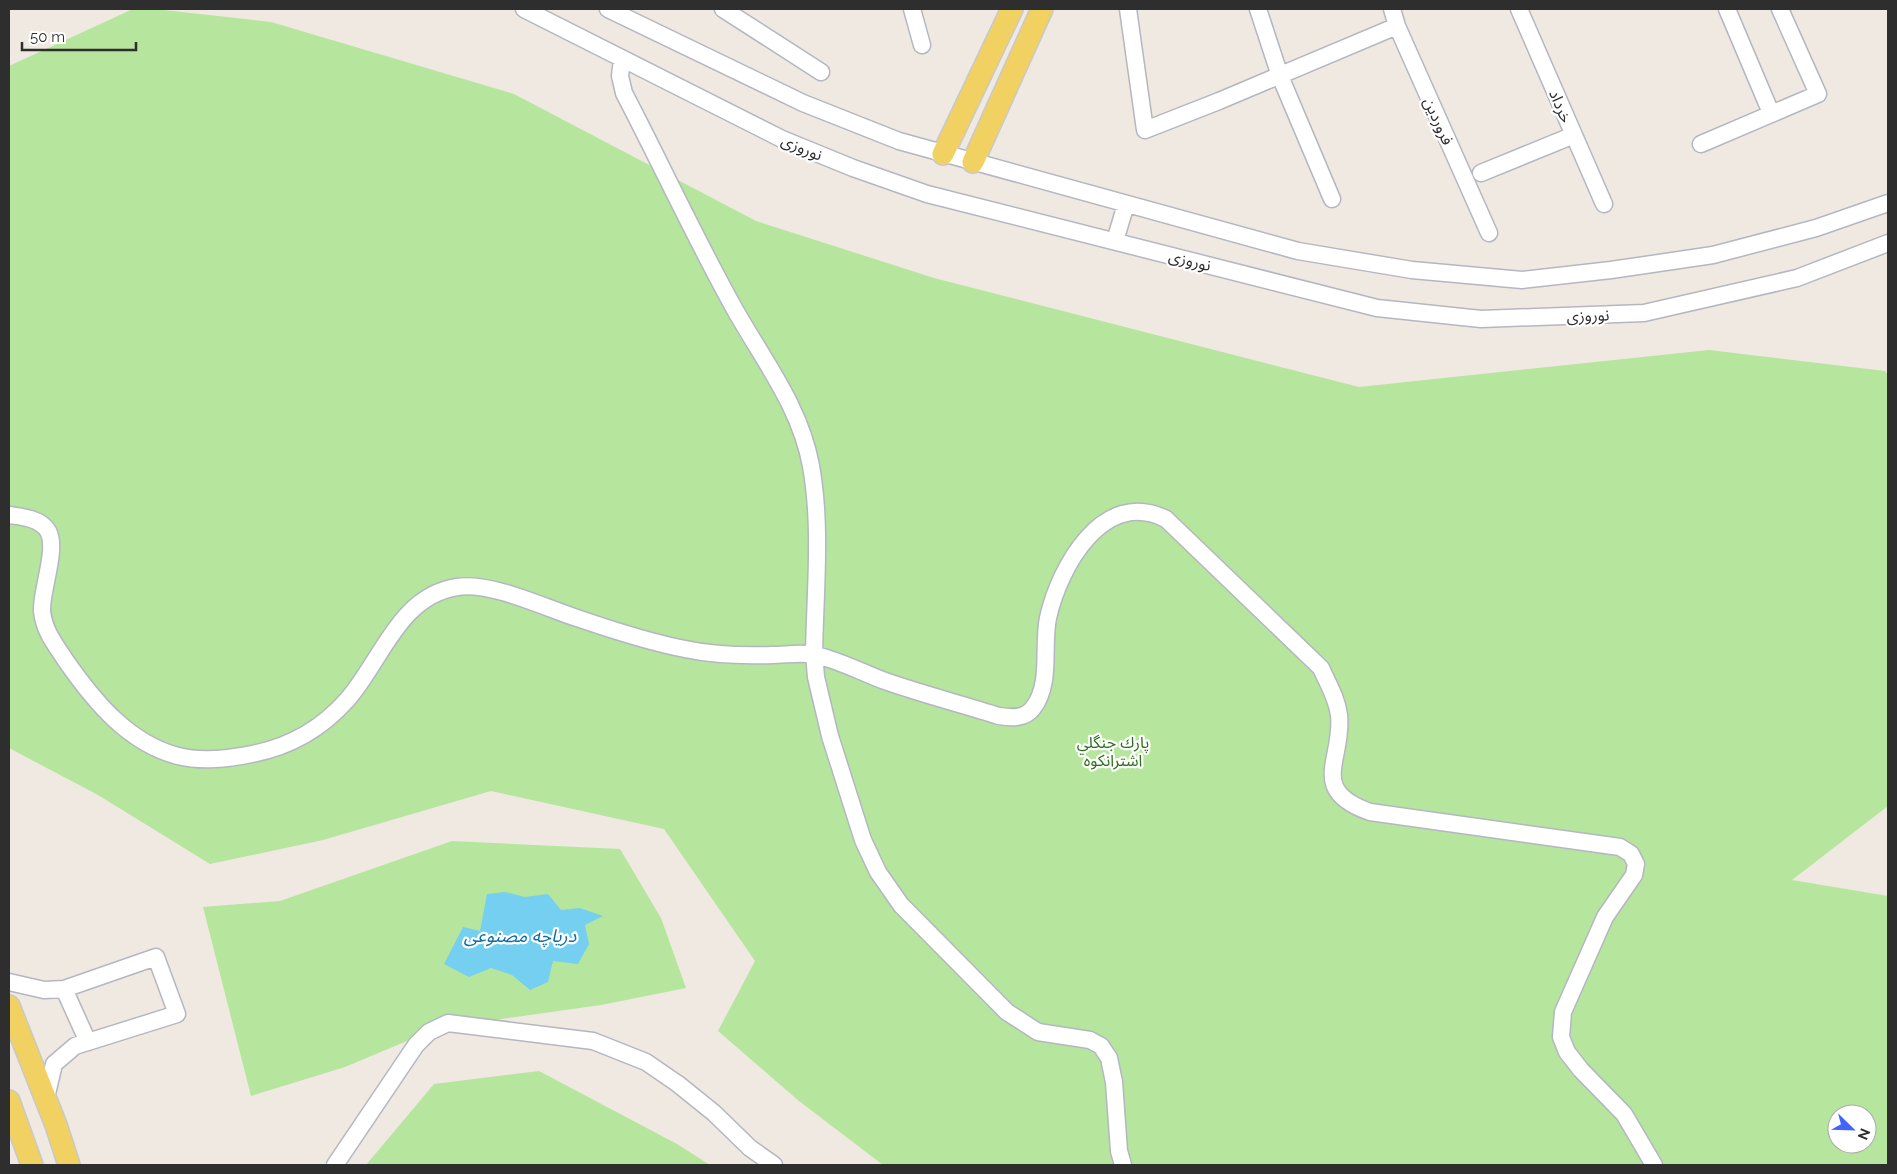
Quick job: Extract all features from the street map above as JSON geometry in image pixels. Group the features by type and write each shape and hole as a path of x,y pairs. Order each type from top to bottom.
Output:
{"main road":[{"path":"943,154 1012,9"},
{"path":"973,162 1042,9"},
{"path":"9,1006 46,1098 69,1165"},
{"path":"9,1101 32,1165"}],"street":[{"name":"نوروزی","path":"524,9 782,139 853,168 927,194 1377,308 1481,319 1644,313 1797,278 1888,243"},
{"path":"608,9 803,103 899,142 1298,251 1412,270 1522,280 1713,255 1816,228 1888,203"},
{"path":"723,9 821,72"},
{"path":"912,9 922,45"},
{"path":"1128,9 1145,130 1280,76 1397,26"},
{"path":"1258,9 1280,76 1332,199"},
{"name":"فروردین","path":"1392,9 1397,26 1489,233"},
{"name":"خرداد","path":"1519,9 1604,204"},
{"path":"1727,9 1771,113"},
{"path":"1701,144 1818,94 1780,9"},
{"path":"622,59 620,76 624,93 734,308 787,394 801,430 811,465 817,512 814,654 816,677 830,736 863,840 878,872 901,905 1007,1012 1038,1032 1090,1040 1101,1046 1110,1058 1114,1082 1119,1151 1123,1165"},
{"path":"1481,173 1574,135"},
{"path":"1115,241 1126,204"},
{"path":"9,515 29,518 40,523 48,531 51,543 42,608 46,631 83,686 116,721 145,743 176,755 205,760 268,751 302,737 327,720 348,699 371,668 390,636 420,600 438,592 460,586 485,589 512,596 604,627 685,649 740,655 814,654 888,682 999,716 1012,718 1024,716 1033,709 1042,688 1048,621 1053,598 1082,541 1102,523 1122,514 1138,511 1154,513 1166,519 1321,668 1336,698 1339,716 1339,736 1332,767 1333,782 1342,797 1354,806 1370,812 1620,847 1631,854 1636,864 1634,875 1601,926 1564,1012 1561,1037 1567,1052 1581,1070 1624,1114 1654,1165"},
{"path":"9,982 44,990 64,989 156,957 177,1014 75,1046 54,1064 46,1098"},
{"path":"64,989 88,1042"},
{"path":"334,1165 416,1045 429,1032 448,1023 593,1041 646,1062 678,1084 714,1113 750,1148 774,1165"}],"green space":[{"name":"پارك جنگلي اشترانكوه","path":"133,9 155,9 271,22 514,94 756,221 934,278 1359,387 1709,350 1885,371 1888,375 1888,806 1792,880 1888,896 1888,1165 883,1165 799,1101 718,1031 755,961 664,829 491,791 323,840 210,864 98,795 9,748 9,66"},
{"path":"452,841 620,849 661,918 686,988 601,1005 438,1028 345,1067 251,1096 203,907 280,901"},
{"path":"539,1071 677,1144 710,1165 366,1165 434,1084"}],"water":[{"name":"دریاچه مصنوعی","path":"505,892 525,897 548,894 561,910 580,908 603,916 585,925 589,944 578,964 553,961 548,982 530,990 512,975 491,968 469,977 444,964 463,927 480,931 487,894"}]}
